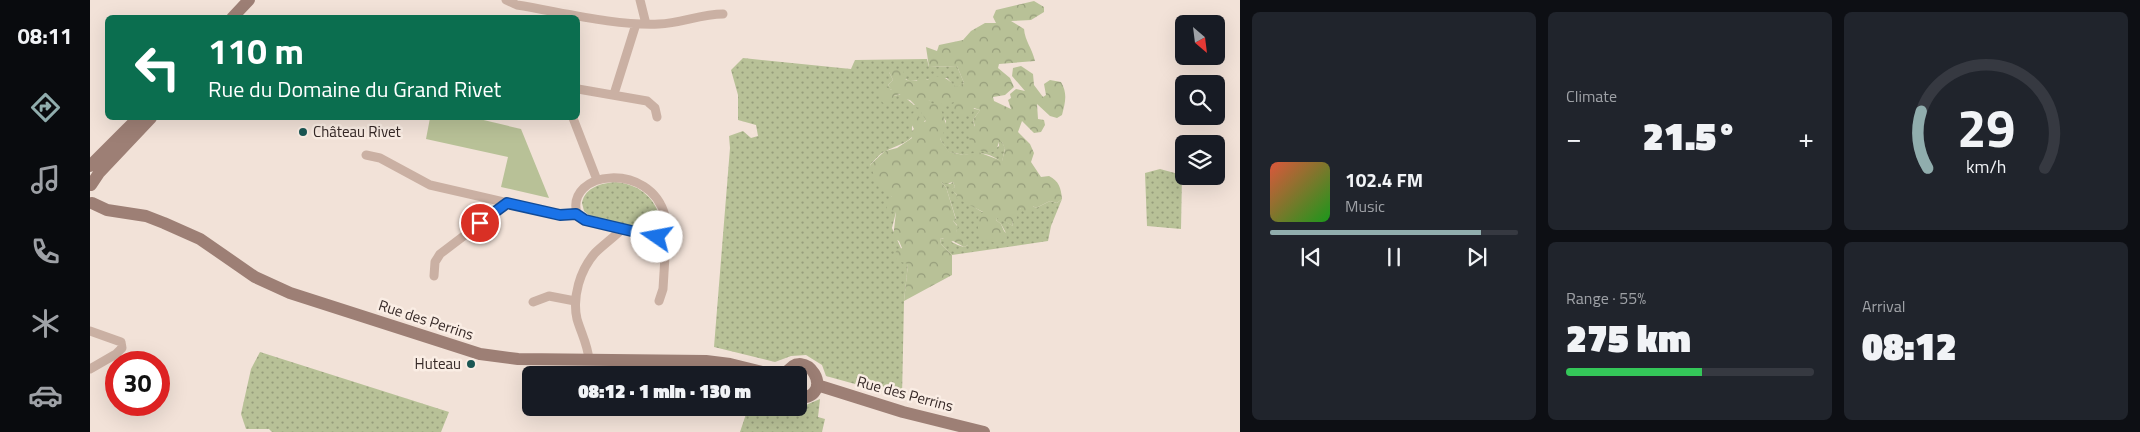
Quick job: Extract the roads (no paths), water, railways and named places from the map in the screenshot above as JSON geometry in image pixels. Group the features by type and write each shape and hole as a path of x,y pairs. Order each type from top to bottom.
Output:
{"street":[{"path":"238,15 249,0"},
{"path":"238,15 259,0"},
{"path":"506,0 517,5 641,24 660,24 707,14 723,14"},
{"path":"614,94 641,24 640,0"},
{"path":"580,89 647,101 655,108 657,117"},
{"path":"90,166 136,120"},
{"path":"91,204 93,191 90,185 149,120"},
{"path":"574,120 597,180"},
{"path":"366,155 390,162 430,185 560,215 576,214 585,220 657,237 663,235 666,228 664,212 650,191 629,179 613,177 597,180 579,194 575,206 576,214"},
{"path":"434,276 435,262 440,254 507,203"},
{"name":"Rue des Perrins","path":"91,204 107,210 146,216 200,239 255,277 290,293 480,354 518,359 706,360 738,366"},
{"path":"589,360 588,349 577,317 575,301 581,276 590,260 621,230"},
{"path":"659,301 663,289 665,266 666,240 663,235"},
{"path":"533,302 549,296 575,301"},
{"path":"90,330 109,335 121,342 122,348 116,354 90,369"},
{"path":"793,366 806,366"},
{"path":"807,367 813,370 818,380 811,395 807,396"},
{"name":"Rue des Perrins","path":"817,385 902,412 984,432"}],"place":[{"name":"Château Rivet","path":"303,132"},
{"name":"Huteau","path":"471,364"}]}
